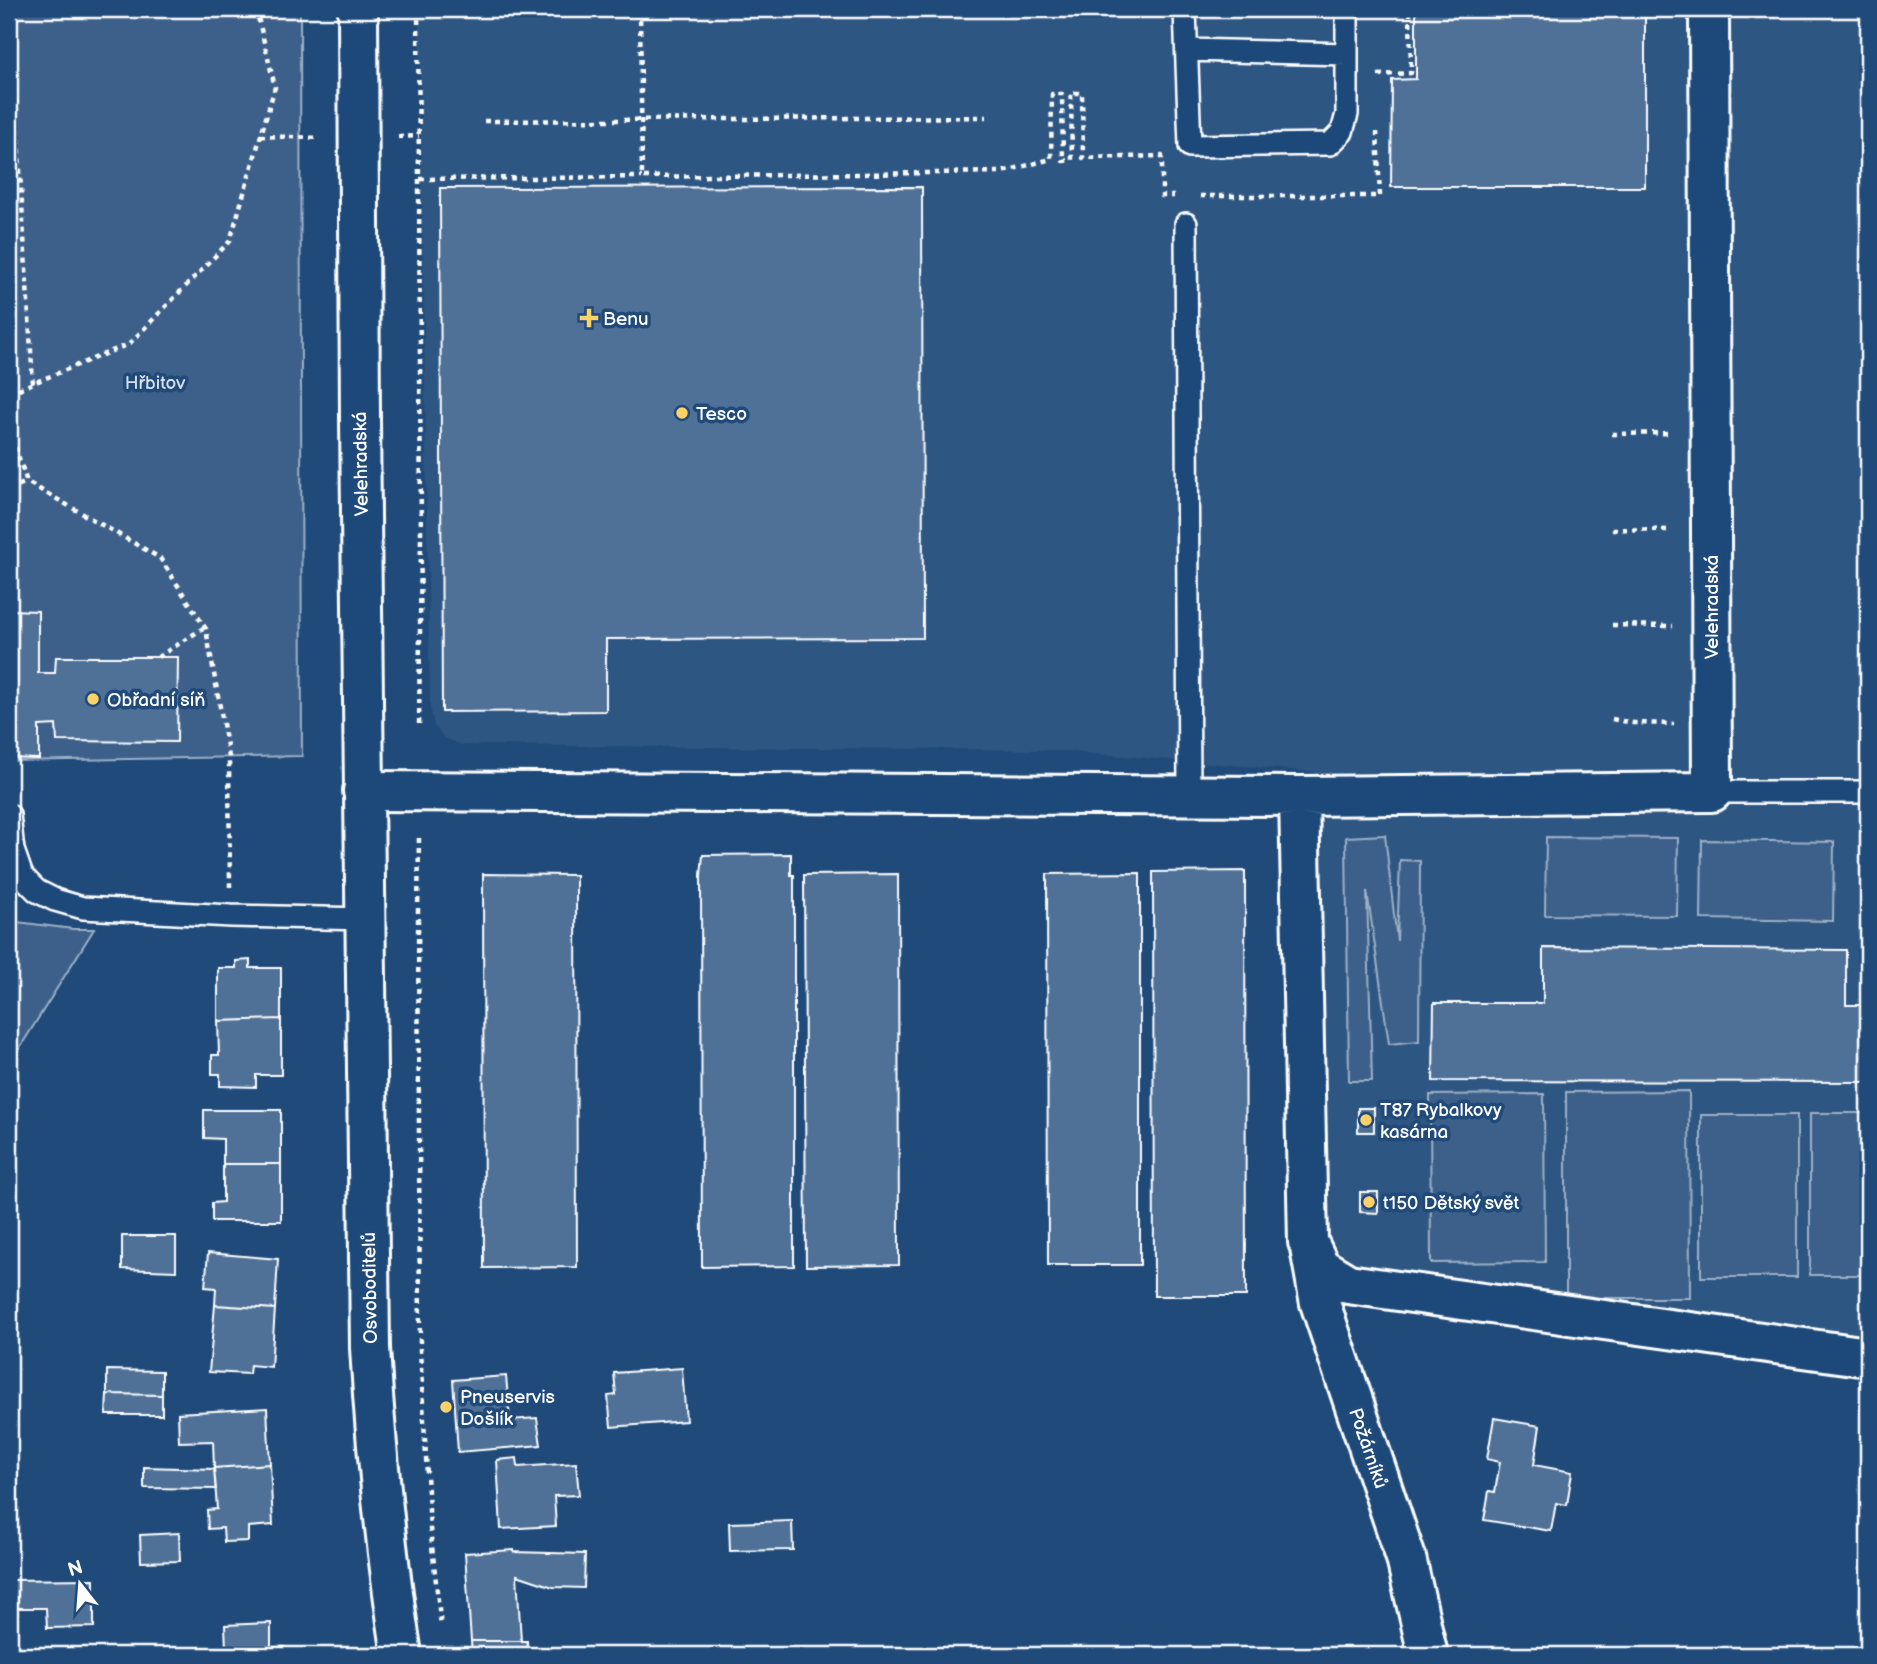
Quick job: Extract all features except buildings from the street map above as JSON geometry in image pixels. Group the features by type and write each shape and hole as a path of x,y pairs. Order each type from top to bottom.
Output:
{"street":[{"name":"Velehradská","path":"358,9 366,919"},
{"name":"Velehradská","path":"1709,9 1712,792"},
{"path":"363,791 1298,796 1712,792"},
{"name":"Požárníků","path":"1298,796 1308,1242 1320,1303 1406,1558 1428,1655"},
{"name":"Osvoboditelů","path":"366,919 370,1348 387,1559 402,1655"},
{"path":"1308,1242 1320,1267 1348,1284 1868,1357"}],"lane":[{"path":"1185,9 1190,146 1330,144 1342,132 1347,114 1347,9"},
{"path":"1187,50 1347,54"},
{"path":"1186,224 1189,795"},
{"path":"1712,792 1868,792"},
{"path":"9,815 13,850 22,876 37,891 55,900 83,908 231,916 366,919"}],"path":[{"path":"10,9 33,383"},
{"path":"9,393 129,344 230,242 275,87 256,9"},
{"path":"418,9 421,534 419,727"},
{"path":"640,9 642,177"},
{"path":"1374,75 1410,73 1410,9"},
{"path":"420,179 1002,172 1051,159 1052,94 1062,94 1063,161 1072,160 1071,93 1082,93 1083,158 1162,156 1162,196 1181,196"},
{"path":"484,121 987,117"},
{"path":"1191,196 1380,195 1376,129"},
{"path":"9,428 27,482 160,558 205,627 229,757 231,916"},
{"path":"1612,434 1683,433"},
{"path":"9,489 27,482"},
{"path":"1612,529 1683,530"},
{"path":"1612,625 1684,626"},
{"path":"158,657 205,627"},
{"path":"419,838 420,1350 430,1528 442,1636"}],"shaded area":[{"path":"419,9 1868,9 1868,1341 1350,1269 1327,1234 1315,772 1048,750 462,745 444,738 434,726 430,706"}],"green space":[{"name":"Hřbitov","path":"9,9 300,9 302,756 9,761"},
{"path":"1865,825 1868,825 1868,994 1865,994"},
{"path":"1385,835 1397,941 1400,860 1420,861 1419,1041 1389,1044 1367,891 1372,1081 1349,1081 1346,837"},
{"path":"1546,837 1678,838 1677,916 1545,915"},
{"path":"1702,840 1834,842 1833,921 1701,919"},
{"path":"9,921 94,929 9,1065"},
{"path":"1689,1091 1690,1298 1566,1298 1566,1092"},
{"path":"1544,1094 1545,1262 1431,1263 1430,1095"},
{"path":"1810,1113 1868,1113 1868,1275 1810,1275"},
{"path":"1701,1115 1797,1115 1797,1277 1701,1277"}],"place":[{"name":"Benu","path":"589,318"},
{"name":"Tesco","path":"682,413"},
{"name":"Obřadní síň","path":"93,699"},
{"name":"T87 Rybalkovy kasárna","path":"1366,1120"},
{"name":"t150 Dětský svět","path":"1369,1202"},
{"name":"Pneuservis Došlík","path":"446,1407"}]}
